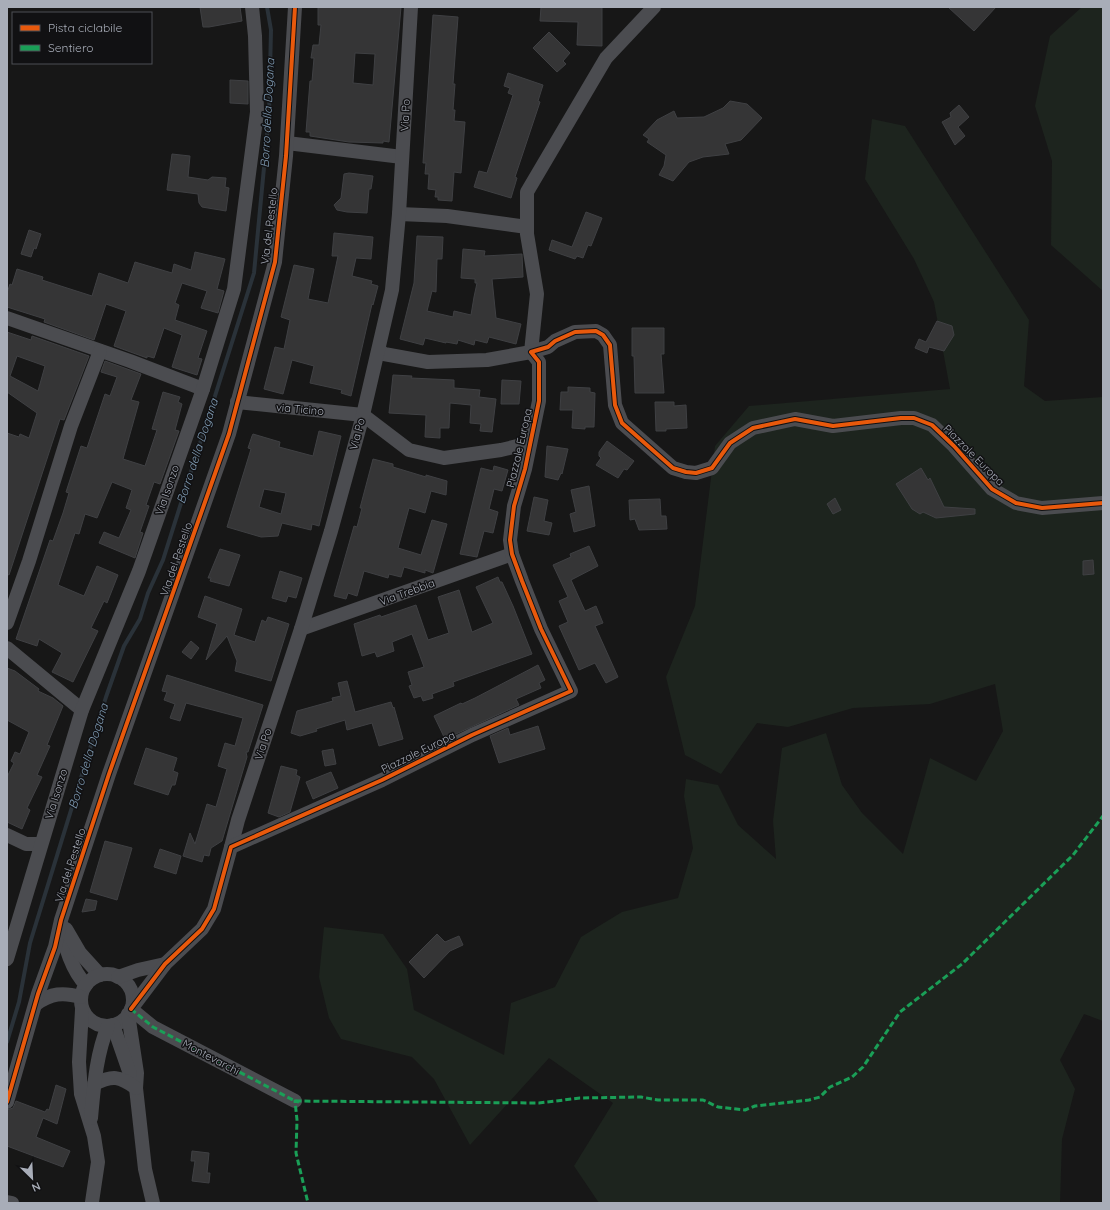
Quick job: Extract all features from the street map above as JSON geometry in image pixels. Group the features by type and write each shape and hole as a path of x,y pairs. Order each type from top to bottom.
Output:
{"street":[{"name":"Via Isonzo","path":"8,955 82,710 139,571 203,389 234,289 257,112 255,36 252,7"},
{"name":"Via del Pestello","path":"7,1102 36,1004 55,947 61,920 109,774 229,434 275,262 286,144 295,7"},
{"name":"Via Po","path":"231,848 238,820 301,629 331,531 363,415 392,290 399,214 411,7"},
{"path":"379,350 384,354 428,362 487,360 531,352 537,294 527,226 527,192 606,58 654,7"},
{"path":"286,144 402,157"},
{"path":"399,214 448,216 527,226"},
{"path":"7,318 203,389"},
{"name":"Piazzale Europa","path":"231,848 382,780 472,735 571,691 541,629 512,554 510,540 514,506 525,469 539,401 539,362 531,352 548,347 554,341 574,332 596,330 603,335 610,345 615,405 622,423 673,468 696,473 712,468 730,443 753,428 795,419 833,426 901,418 914,418 932,425 954,446 992,489 1016,503 1042,508 1103,503"},
{"path":"7,623 29,561 71,426 100,351"},
{"name":"via Ticino","path":"237,402 363,415"},
{"path":"363,415 409,450 444,458 501,450 530,443"},
{"name":"Via Trebbia","path":"301,629 512,554"},
{"path":"7,648 82,710"},
{"path":"7,835 26,844 41,844"},
{"path":"91,1126 94,1084 101,1044 111,1026 124,1019 165,964 202,928 214,909 231,848"},
{"path":"61,920 80,953 100,975 112,975 118,977 129,987 133,1002 130,1012 137,1073 136,1088 145,1169 153,1203"},
{"name":"Via del Pestello","path":"61,920 66,948 80,979 83,997"},
{"path":"118,977 138,970 165,964"},
{"path":"92,1202 98,1162 91,1126 81,1094 79,1062 83,997 100,975"},
{"path":"36,1004 58,993 68,993 83,997"},
{"path":"83,997 93,1022 111,1026"},
{"name":"Montevarchi","path":"130,1012 153,1026 295,1102"},
{"path":"111,1026 136,1088"},
{"path":"94,1084 108,1078 119,1078 136,1088"},
{"path":"7,1202 12,1203"}],"shaded area":[{"path":"1082,7 1103,7 1103,291 1051,245 1052,161 1035,106 1050,36"},
{"path":"872,119 905,126 1029,320 1024,386 1045,401 1103,397 1103,1021 1084,1014 1060,1060 1075,1089 1062,1139 1060,1203 599,1203 574,1166 613,1103 549,1058 470,1145 434,1079 412,1057 341,1039 329,1018 319,977 324,927 383,934 407,969 414,1010 504,1055 511,1003 555,987 581,937 622,912 678,898 693,848 684,796 686,779 718,785 738,825 776,859 773,821 782,748 826,733 842,785 862,813 903,854 930,758 976,781 1003,731 995,684 930,704 853,708 788,727 757,723 721,774 685,755 666,677 695,606 715,446 749,406 950,389 934,302 914,259 865,179"}],"building":[{"path":"200,7 240,7 242,21 203,27"},
{"path":"318,7 401,7 389,142 349,142 310,136 310,132 306,132 310,81 312,81 314,58 311,58 313,45 319,45 321,25 318,25","holes":["355,53 375,54 373,85 353,83"]},
{"path":"541,7 602,7 602,46 577,45 578,22 540,21"},
{"path":"948,7 996,7 974,31"},
{"path":"433,15 458,17 453,84 455,84 453,110 455,110 454,121 465,122 461,173 454,172 452,201 438,200 438,197 435,197 436,190 428,189 429,174 425,174 426,163 423,163"},
{"path":"549,32 570,53 563,61 566,64 557,72 533,48"},
{"path":"508,73 543,85 538,101 540,102 515,177 517,178 511,198 474,187 479,171 487,173 513,95 508,93 510,88 504,86"},
{"path":"230,80 248,81 248,104 230,103"},
{"path":"730,101 747,104 762,118 741,140 725,144 729,154 703,157 689,162 673,181 659,175 664,166 666,155 647,142 649,139 643,135 657,120 674,111 677,118 704,117 723,108"},
{"path":"959,105 969,117 958,127 965,136 955,145 942,122 951,117 950,113"},
{"path":"172,154 190,156 188,177 208,180 212,177 226,178 225,187 229,188 226,211 202,207 199,203 198,194 167,190"},
{"path":"349,173 373,176 371,189 369,189 367,213 337,210 334,205 341,198 344,174"},
{"path":"586,212 602,218 591,246 588,245 583,258 577,256 575,259 549,250 552,240 572,247"},
{"path":"29,230 41,234 36,249 34,248 31,257 21,254"},
{"path":"334,233 373,237 371,259 356,258 352,276 372,281 371,284 378,286 373,305 372,304 351,396 341,393 342,390 310,383 314,366 292,360 283,394 264,389 275,347 284,349 290,320 281,317 294,265 314,269 308,299 328,303 338,256 332,256"},
{"path":"417,236 443,237 442,259 437,259 436,292 432,291 427,311 453,317 454,311 471,315 477,283 475,283 475,279 461,278 463,249 485,251 484,256 522,254 523,277 492,279 496,318 521,324 516,344 489,337 487,343 475,340 474,345 458,340 457,344 425,338 423,345 400,339 414,283"},
{"path":"195,252 225,259 217,289 224,291 218,313 201,308 207,291 182,283 175,303 179,305 175,320 207,331 198,358 202,359 197,375 172,367 182,335 164,328 154,358 147,356 147,358 114,346 126,311 106,304 94,340 44,322 45,319 7,307 7,293 10,284 12,285 17,269 43,277 42,280 92,296 99,273 128,283 135,262 172,273 174,264 191,270"},
{"path":"937,321 952,326 954,335 944,351 929,347 927,353 915,348 919,339 926,342"},
{"path":"632,328 664,328 664,354 661,354 664,393 635,393 634,356 632,356"},
{"path":"7,332 31,340 32,336 89,356 64,420 60,419 9,575 7,574 7,433 19,437 20,434 29,438 37,413 7,392","holes":["17,356 45,366 38,391 10,376"]},
{"path":"105,361 141,374 131,400 139,402 123,459 145,466 157,430 152,429 163,392 180,397 178,402 182,404 175,430 179,431 160,484 154,482 146,505 149,506 140,532 143,533 135,558 99,543 104,532 119,538 131,510 126,508 132,490 112,482 97,518 85,514 79,534 75,533 58,585 84,596 97,566 118,575 107,603 104,601 91,628 98,631 73,682 52,672 62,653 39,639 37,646 16,639 50,540 53,541 63,513 69,493 66,492 81,446 87,448 105,394 110,396 117,377 101,372"},
{"path":"393,375 412,376 411,378 454,380 454,388 480,390 479,397 496,399 492,432 480,431 481,424 470,423 471,405 450,403 449,428 440,428 440,438 425,437 426,415 389,413"},
{"path":"502,380 521,381 519,404 501,404"},
{"path":"568,387 590,388 590,392 595,393 594,427 585,427 585,429 572,428 573,410 560,410 561,392 568,392"},
{"path":"655,402 674,402 674,406 686,405 687,428 656,431"},
{"path":"319,431 341,436 319,526 312,524 311,530 282,523 278,536 261,537 227,527 251,449 248,448 253,434 280,442 279,447 313,456","holes":["264,489 286,493 281,514 259,507"]},
{"path":"607,441 634,461 627,470 624,469 618,478 596,465 601,458 599,456 599,452"},
{"path":"547,446 568,449 562,474 561,473 558,480 545,477"},
{"path":"373,459 393,464 393,467 426,477 426,475 447,481 446,495 431,491 425,513 409,508 398,548 421,555 432,520 447,524 433,573 425,570 425,573 404,567 401,577 389,574 388,578 364,571 357,596 348,593 346,599 334,596 354,526 357,527 362,508 360,508"},
{"path":"494,466 508,470 502,491 494,489 489,509 498,512 493,533 484,531 477,557 460,554 481,468 493,471"},
{"path":"921,468 928,480 930,478 944,507 975,509 975,514 936,518 923,512 920,514 912,509 896,484"},
{"path":"589,486 595,526 574,532 570,514 576,512 571,490"},
{"path":"534,497 548,500 544,521 552,523 549,535 527,531"},
{"path":"835,498 841,510 833,514 827,504"},
{"path":"660,499 661,516 666,516 667,529 639,530 635,519 630,520 629,500"},
{"path":"589,546 598,566 571,580 585,611 596,606 603,623 595,626 618,677 606,683 595,663 579,670 559,626 568,622 559,601 568,597 553,565 571,557 570,554"},
{"path":"220,549 240,555 229,586 210,581 211,578 208,578"},
{"path":"1093,560 1094,574 1083,575 1083,561"},
{"path":"280,571 302,578 296,598 288,596 286,602 272,598"},
{"path":"498,577 500,582 502,582 513,606 532,654 453,682 454,686 432,694 433,698 423,701 421,696 414,698 409,686 412,685 408,672 424,667 412,634 392,642 394,651 377,657 375,652 362,656 354,624 380,615 381,617 416,605 428,640 449,633 438,597 459,590 472,632 493,623 476,587"},
{"path":"205,596 242,609 234,635 255,642 262,620 266,622 268,617 289,624 271,681 235,671 237,661 227,636 206,660 217,624 198,617"},
{"path":"191,641 199,648 191,659 182,652"},
{"path":"538,665 545,680 539,683 541,688 516,699 519,705 445,739 434,716 475,698"},
{"path":"7,668 15,671 39,689 38,691 53,698 63,706 47,745 50,746 37,775 42,777 27,808 30,810 22,829 7,822 7,777 14,763 11,761 15,752 20,754 29,732 7,720"},
{"path":"167,675 263,705 248,752 246,752 247,757 222,841 211,848 209,856 204,855 202,862 183,856 190,833 195,844 207,804 216,807 227,769 218,766 225,743 235,746 243,718 186,703 180,721 170,718 175,704 164,700 167,692 162,691"},
{"path":"347,681 355,712 391,702 393,708 394,707 403,739 379,746 372,723 347,730 345,720 316,729 317,731 300,736 291,733 297,711 333,701 332,698 341,696 338,683"},
{"path":"538,726 545,749 499,763 490,736 508,728 510,735"},
{"path":"146,748 177,758 173,771 178,773 175,785 172,785 168,795 134,784"},
{"path":"333,749 336,764 325,766 322,751"},
{"path":"281,766 297,770 296,775 300,777 290,812 279,817 268,813"},
{"path":"331,772 338,788 313,799 306,782"},
{"path":"105,841 132,848 117,900 90,892"},
{"path":"160,849 181,856 176,874 154,867"},
{"path":"86,899 97,901 95,910 82,912"},
{"path":"437,934 445,942 459,936 463,945 450,951 424,978 409,962"},
{"path":"56,1085 66,1089 57,1124 43,1118 36,1137 70,1151 63,1167 7,1146 7,1110 13,1108 16,1101 45,1112 47,1109 49,1110"},
{"path":"192,1151 209,1153 207,1173 210,1173 209,1183 192,1181 195,1161 191,1161"}],"waterway":[{"name":"Borro della Dogana","path":"7,1042 19,1002 30,943 106,697 124,646 140,619 148,593 163,560 254,273 269,115 271,30 267,7"}],"marked path":[{"path":"131,1009 153,1027 295,1101 539,1103 580,1098 641,1097 658,1100 703,1100 718,1107 745,1110 755,1106 809,1100 820,1097 830,1087 852,1077 863,1067 900,1012 962,964 1073,855 1103,816"},
{"path":"299,1102 295,1101 297,1120 296,1153 308,1203"}],"cycle path":[{"path":"7,1102 38,994 55,947 61,920 109,774 229,434 275,262 286,156 295,7"},
{"path":"131,1009 165,964 202,929 214,909 231,847 382,780 472,735 571,691 541,629 512,554 510,540 514,506 525,469 539,401 539,362 531,352 548,347 555,341 575,332 596,331 603,335 610,345 615,405 622,423 673,468 686,472 696,473 712,468 730,443 753,428 795,419 833,426 901,418 914,418 932,425 954,446 992,489 1016,503 1042,508 1103,503"}]}
